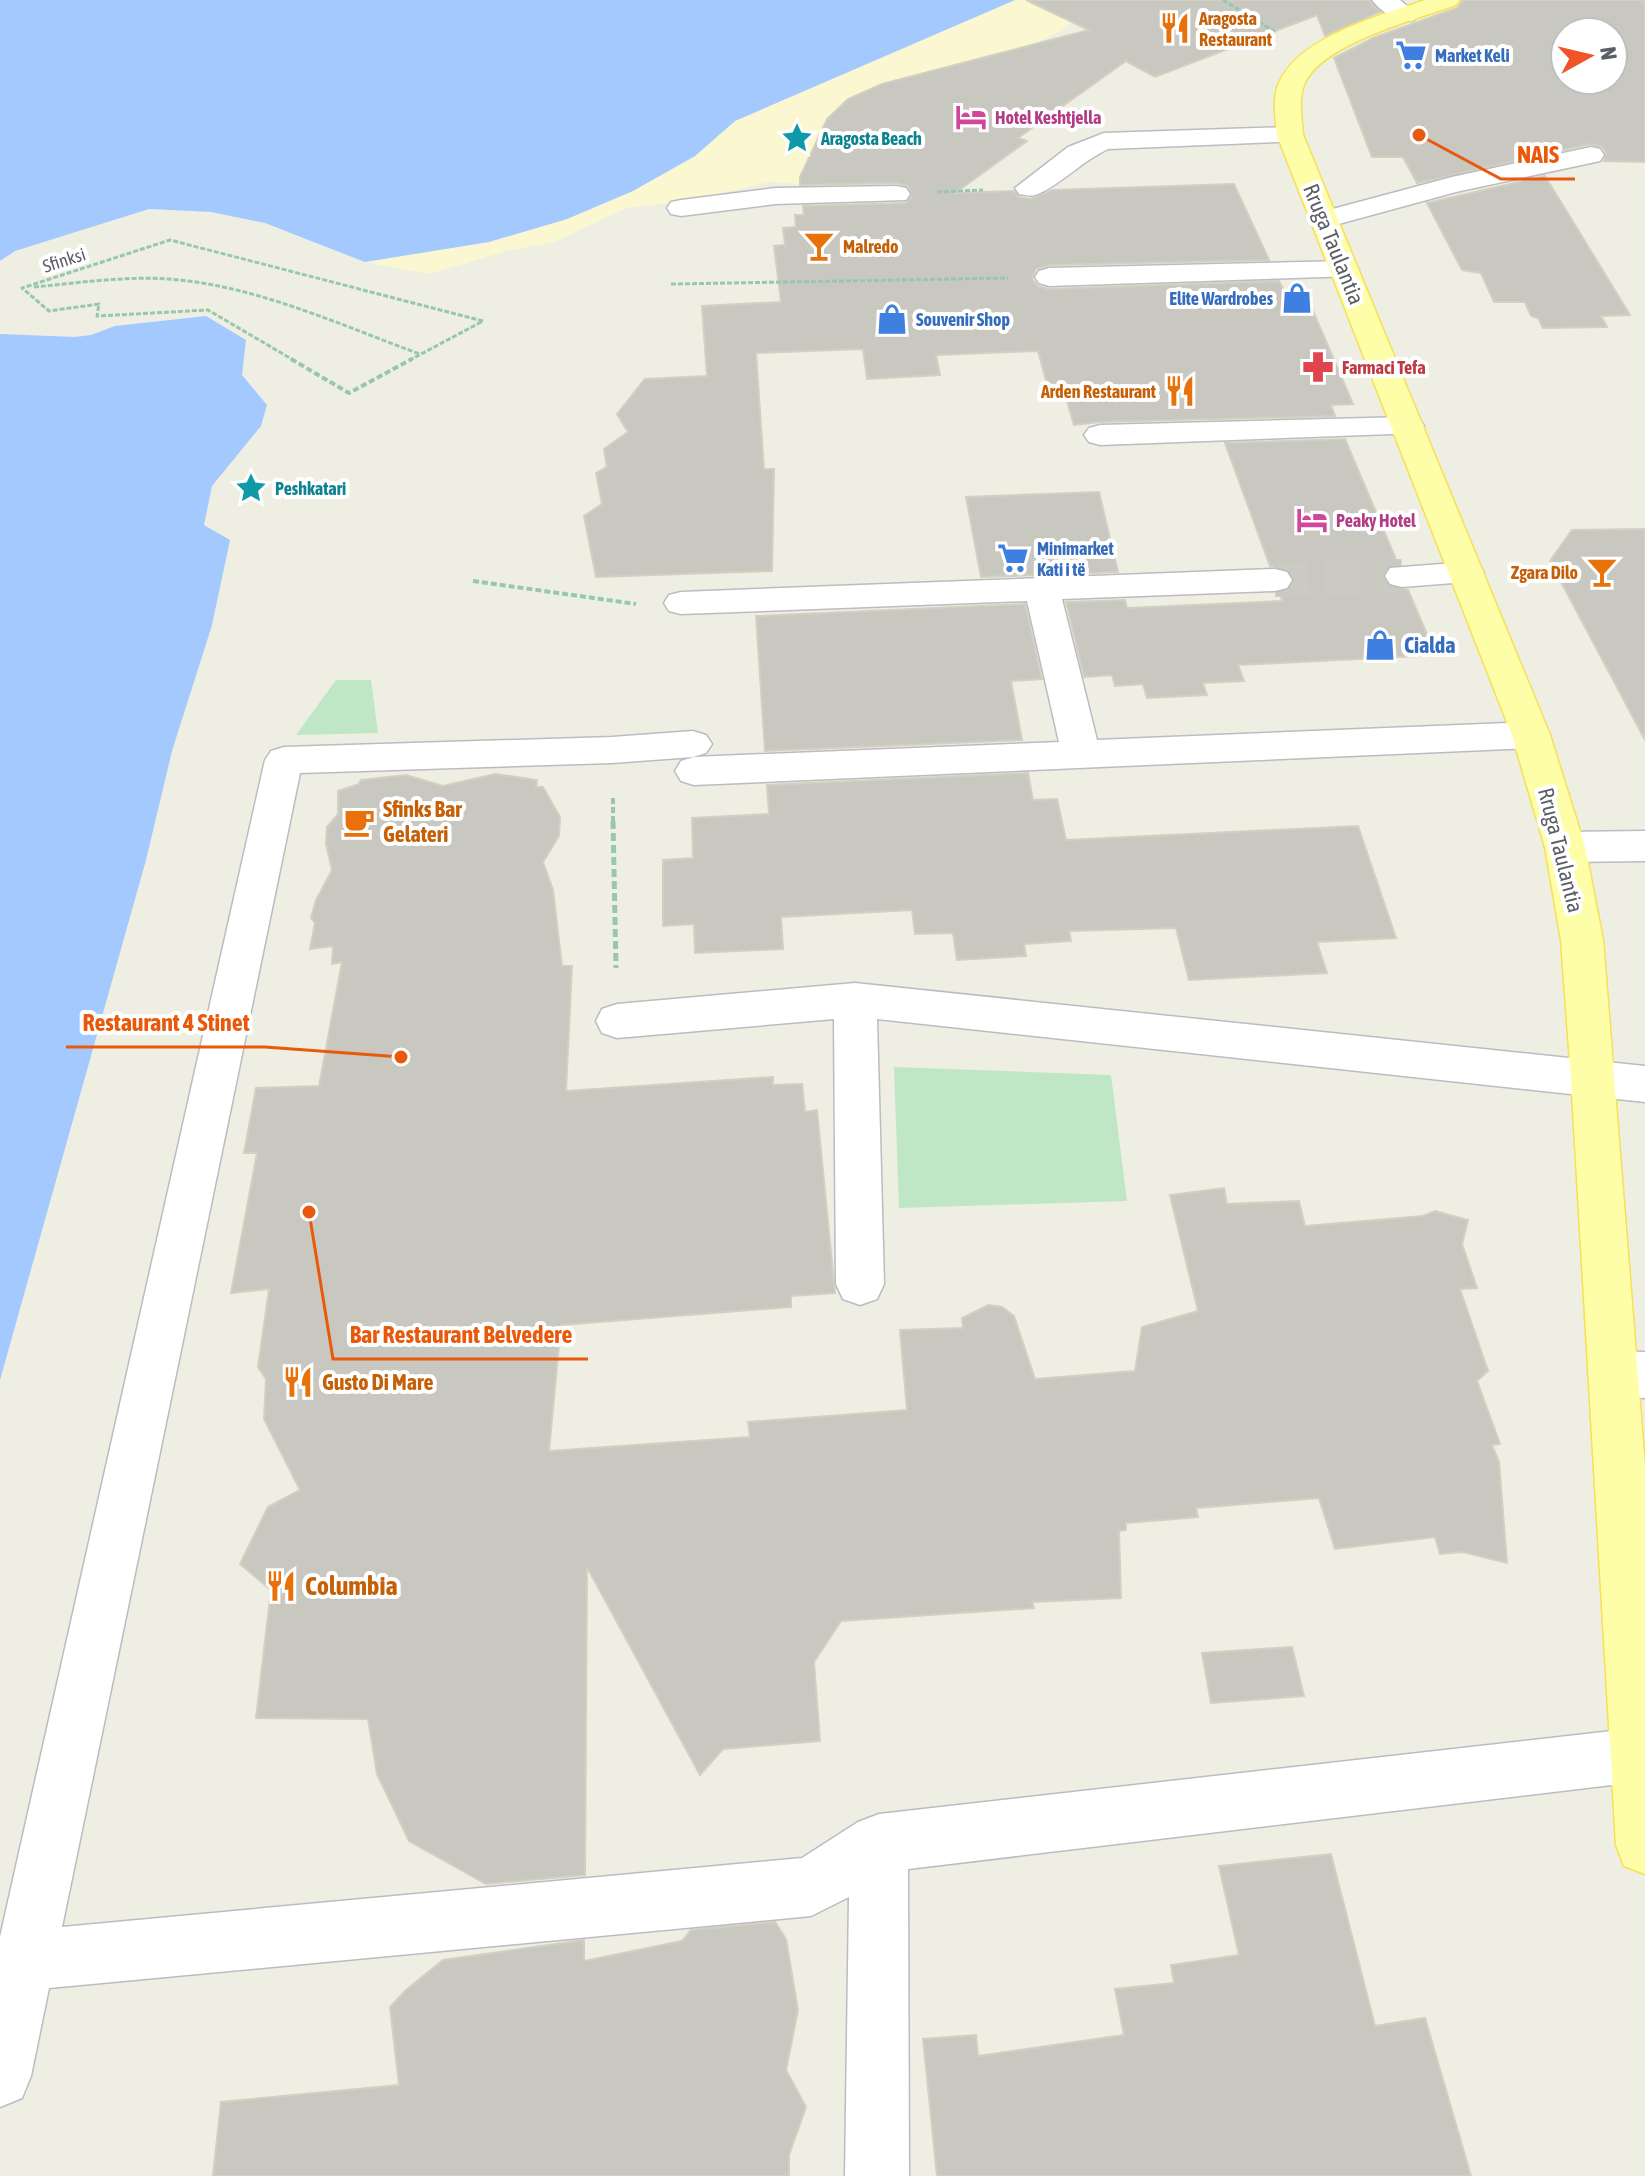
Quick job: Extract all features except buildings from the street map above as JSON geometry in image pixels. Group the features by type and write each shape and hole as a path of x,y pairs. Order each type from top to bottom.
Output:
{"main road":[{"name":"Rruga Taulantia","path":"1448,0 1336,45 1305,63 1291,84 1290,135 1531,735 1565,847 1582,940 1593,1076 1629,1374 1638,1644 1638,1756 1645,1845"}],"street":[{"path":"1384,0 1406,15"},
{"path":"1029,188 1077,153 1104,141 1290,135"},
{"path":"1324,220 1452,185 1591,155"},
{"path":"681,208 775,196 896,194"},
{"path":"1049,277 1345,270"},
{"path":"1100,435 1408,426"},
{"path":"1402,576 1467,573"},
{"path":"681,603 1275,580"},
{"path":"1042,589 1081,754"},
{"path":"0,2076 284,760 612,750 694,757 1081,754 1531,735"},
{"path":"1565,847 1645,846"},
{"path":"617,1021 855,1000 1593,1076 1645,1084"},
{"path":"855,1000 860,1284"},
{"path":"26,1960 811,1887 879,1843 1638,1756"},
{"path":"877,2176 879,1843"}],"path":[{"path":"1223,0 1259,24"},
{"path":"896,194 1029,188"},
{"name":"Sfinksi","path":"170,240 483,321 349,393 208,310 97,316 99,304 49,311 22,288 170,240"},
{"path":"671,284 1049,277"},
{"path":"22,288 97,281 184,280 274,302 421,354"},
{"path":"473,581 623,604 681,603"},
{"path":"612,750 617,1021"}],"green space":[{"path":"336,680 371,680 378,733 296,735"},
{"path":"894,1067 1111,1075 1127,1201 899,1208"}],"sand":[{"name":"Aragosta Beach","path":"1015,0 1105,0 1095,3 1060,31 886,116 862,188 770,182 686,201 626,208 555,242 510,250 429,274 365,262 489,242 568,219 633,191 695,156 735,121"}],"water":[{"path":"0,0 1015,0 735,121 695,156 633,191 567,219 489,242 365,262 265,223 211,212 149,209 15,251 0,261"},
{"path":"206,316 246,340 242,375 267,405 261,426 212,486 204,525 230,540 212,625 172,751 146,860 0,1380 0,334 75,337 115,326"}],"tunnel":[{"path":"1275,580 1402,576"}],"place":[{"name":"Aragosta Restaurant","path":"1175,28"},
{"name":"Market Keli","path":"1411,55"},
{"name":"Hotel Keshtjella","path":"971,117"},
{"name":"NAIS","path":"1419,135"},
{"name":"Aragosta Beach","path":"797,138"},
{"name":"Malredo","path":"819,246"},
{"name":"Elite Wardrobes","path":"1297,298"},
{"name":"Souvenir Shop","path":"892,319"},
{"name":"Farmaci Tefa","path":"1318,367"},
{"name":"Arden Restaurant","path":"1180,391"},
{"name":"Peshkatari","path":"251,488"},
{"name":"Peaky Hotel","path":"1312,520"},
{"name":"Minimarket Kati i të","path":"1013,558"},
{"name":"Zgara Dilo","path":"1602,572"},
{"name":"Cialda","path":"1380,645"},
{"name":"Sfinks Bar Gelateri","path":"359,822"},
{"name":"Restaurant 4 Stinet","path":"401,1057"},
{"name":"Bar Restaurant Belvedere","path":"309,1212"},
{"name":"Gusto Di Mare","path":"298,1382"},
{"name":"Columbia","path":"281,1586"}]}
